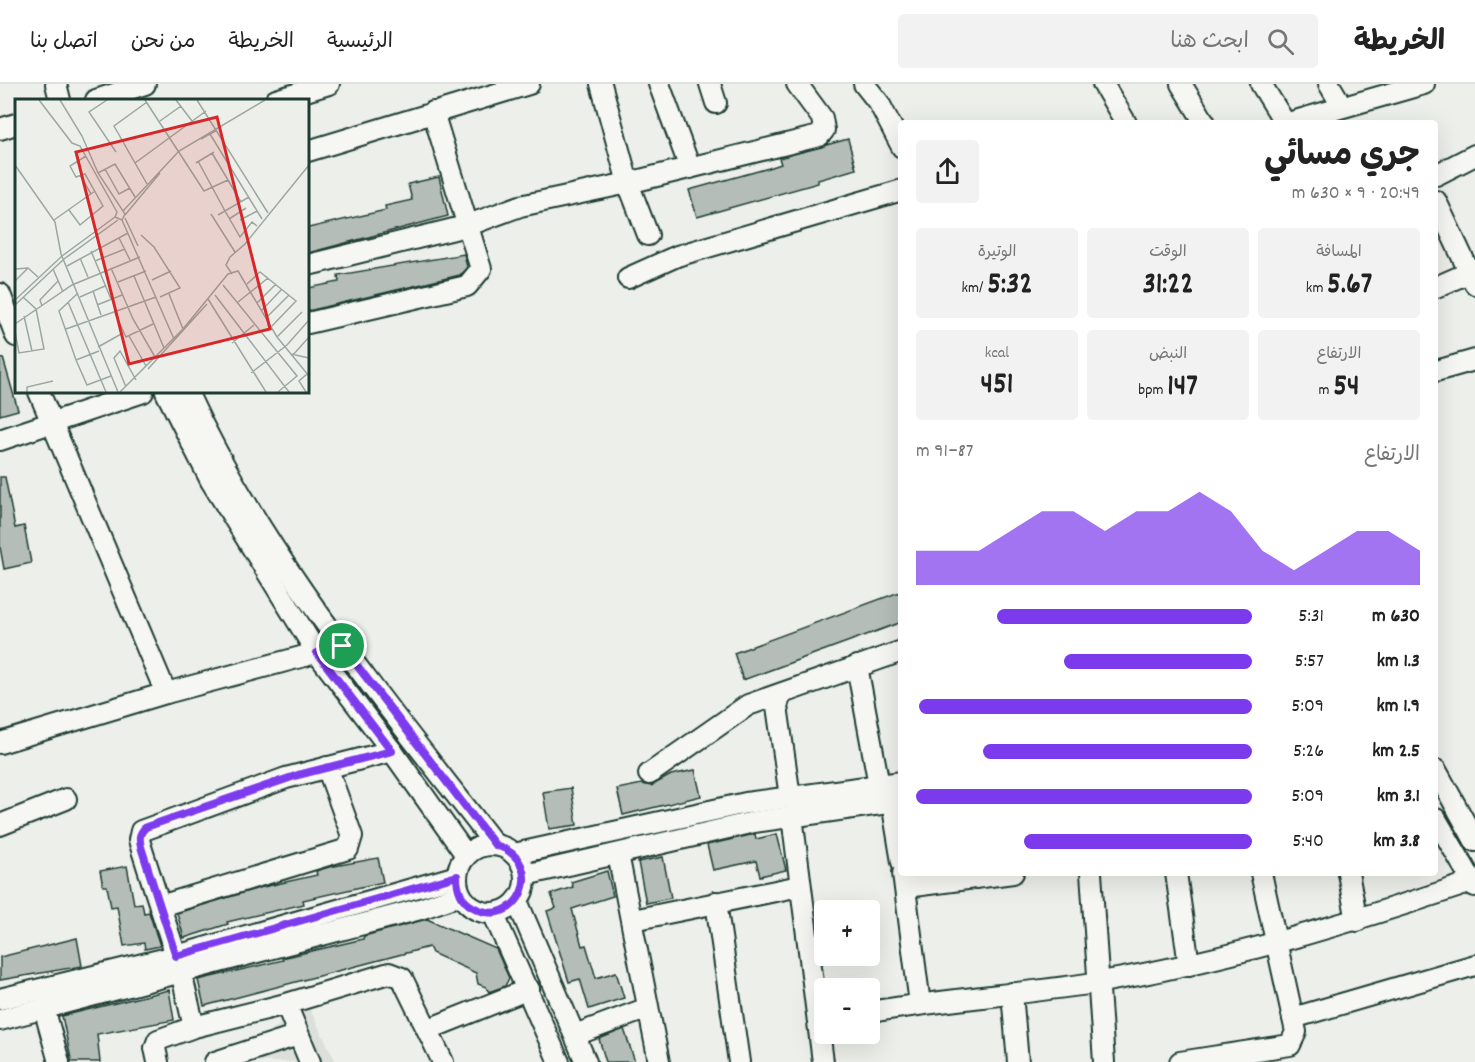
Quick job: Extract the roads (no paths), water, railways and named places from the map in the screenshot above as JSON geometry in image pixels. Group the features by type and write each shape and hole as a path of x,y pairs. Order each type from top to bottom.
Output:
{"street":[{"path":"56,84 60,99"},
{"path":"99,99 145,84"},
{"path":"309,151 529,84"},
{"path":"601,84 628,183 648,235"},
{"path":"659,84 690,168"},
{"path":"710,84 716,103"},
{"path":"309,265 466,226 520,206 628,183 819,136 824,130 822,118 797,84"},
{"path":"864,84 879,104 898,140"},
{"path":"1104,84 1124,120"},
{"path":"1181,84 1204,120"},
{"path":"1261,84 1284,120"},
{"path":"1329,84 1342,106"},
{"path":"1296,120 1401,87 1424,84"},
{"path":"279,99 325,85"},
{"path":"309,323 466,286 481,269 433,112"},
{"path":"0,129 15,124"},
{"path":"1438,174 1475,155"},
{"path":"628,278 676,256 898,191"},
{"path":"1438,205 1473,276 1438,286"},
{"path":"0,294 15,333"},
{"path":"1438,369 1475,360"},
{"path":"39,393 166,693"},
{"path":"0,440 140,393"},
{"path":"167,393 211,481 317,653 392,751 466,855"},
{"path":"188,393 230,478 342,646 495,845"},
{"path":"0,743 166,693 342,646"},
{"path":"649,774 748,705 898,652"},
{"path":"857,666 879,785"},
{"path":"781,694 777,706 814,978"},
{"path":"194,1027 178,964 139,840 146,827 327,767 392,751"},
{"path":"160,906 348,849 352,836 327,767"},
{"path":"1438,774 1475,841"},
{"path":"525,875 618,855 708,832 791,806 898,783"},
{"path":"0,825 66,799"},
{"path":"514,854 700,812 897,801"},
{"path":"880,1010 1099,982 1190,965 1357,921 1474,883 1438,822"},
{"path":"484,845 495,845 514,854 525,875 523,889 517,901 506,909 493,913 480,911 468,905 458,885 466,855 484,845"},
{"path":"618,855 633,920 659,1062"},
{"path":"920,1004 904,880 966,876"},
{"path":"1091,876 1104,1062"},
{"path":"1176,876 1190,965"},
{"path":"1180,1062 1266,1056 1290,1045 1296,1032 1262,876"},
{"path":"1349,876 1357,921"},
{"path":"0,1020 178,964 458,885"},
{"path":"633,920 800,886"},
{"path":"517,901 586,1062"},
{"path":"716,902 739,1062"},
{"path":"493,913 529,989 559,1062"},
{"path":"0,999 178,964"},
{"path":"1293,1018 1475,965"},
{"path":"158,1062 155,1048 158,1040 194,1027 286,1004 393,973 402,978 429,1029 443,1062"},
{"path":"429,1029 529,989"},
{"path":"1012,993 1018,1062"},
{"path":"286,1004 310,1062"},
{"path":"44,1008 59,1062"},
{"path":"575,1035 648,1008"},
{"path":"215,1062 298,1035"},
{"path":"822,1044 823,1062"}]}
